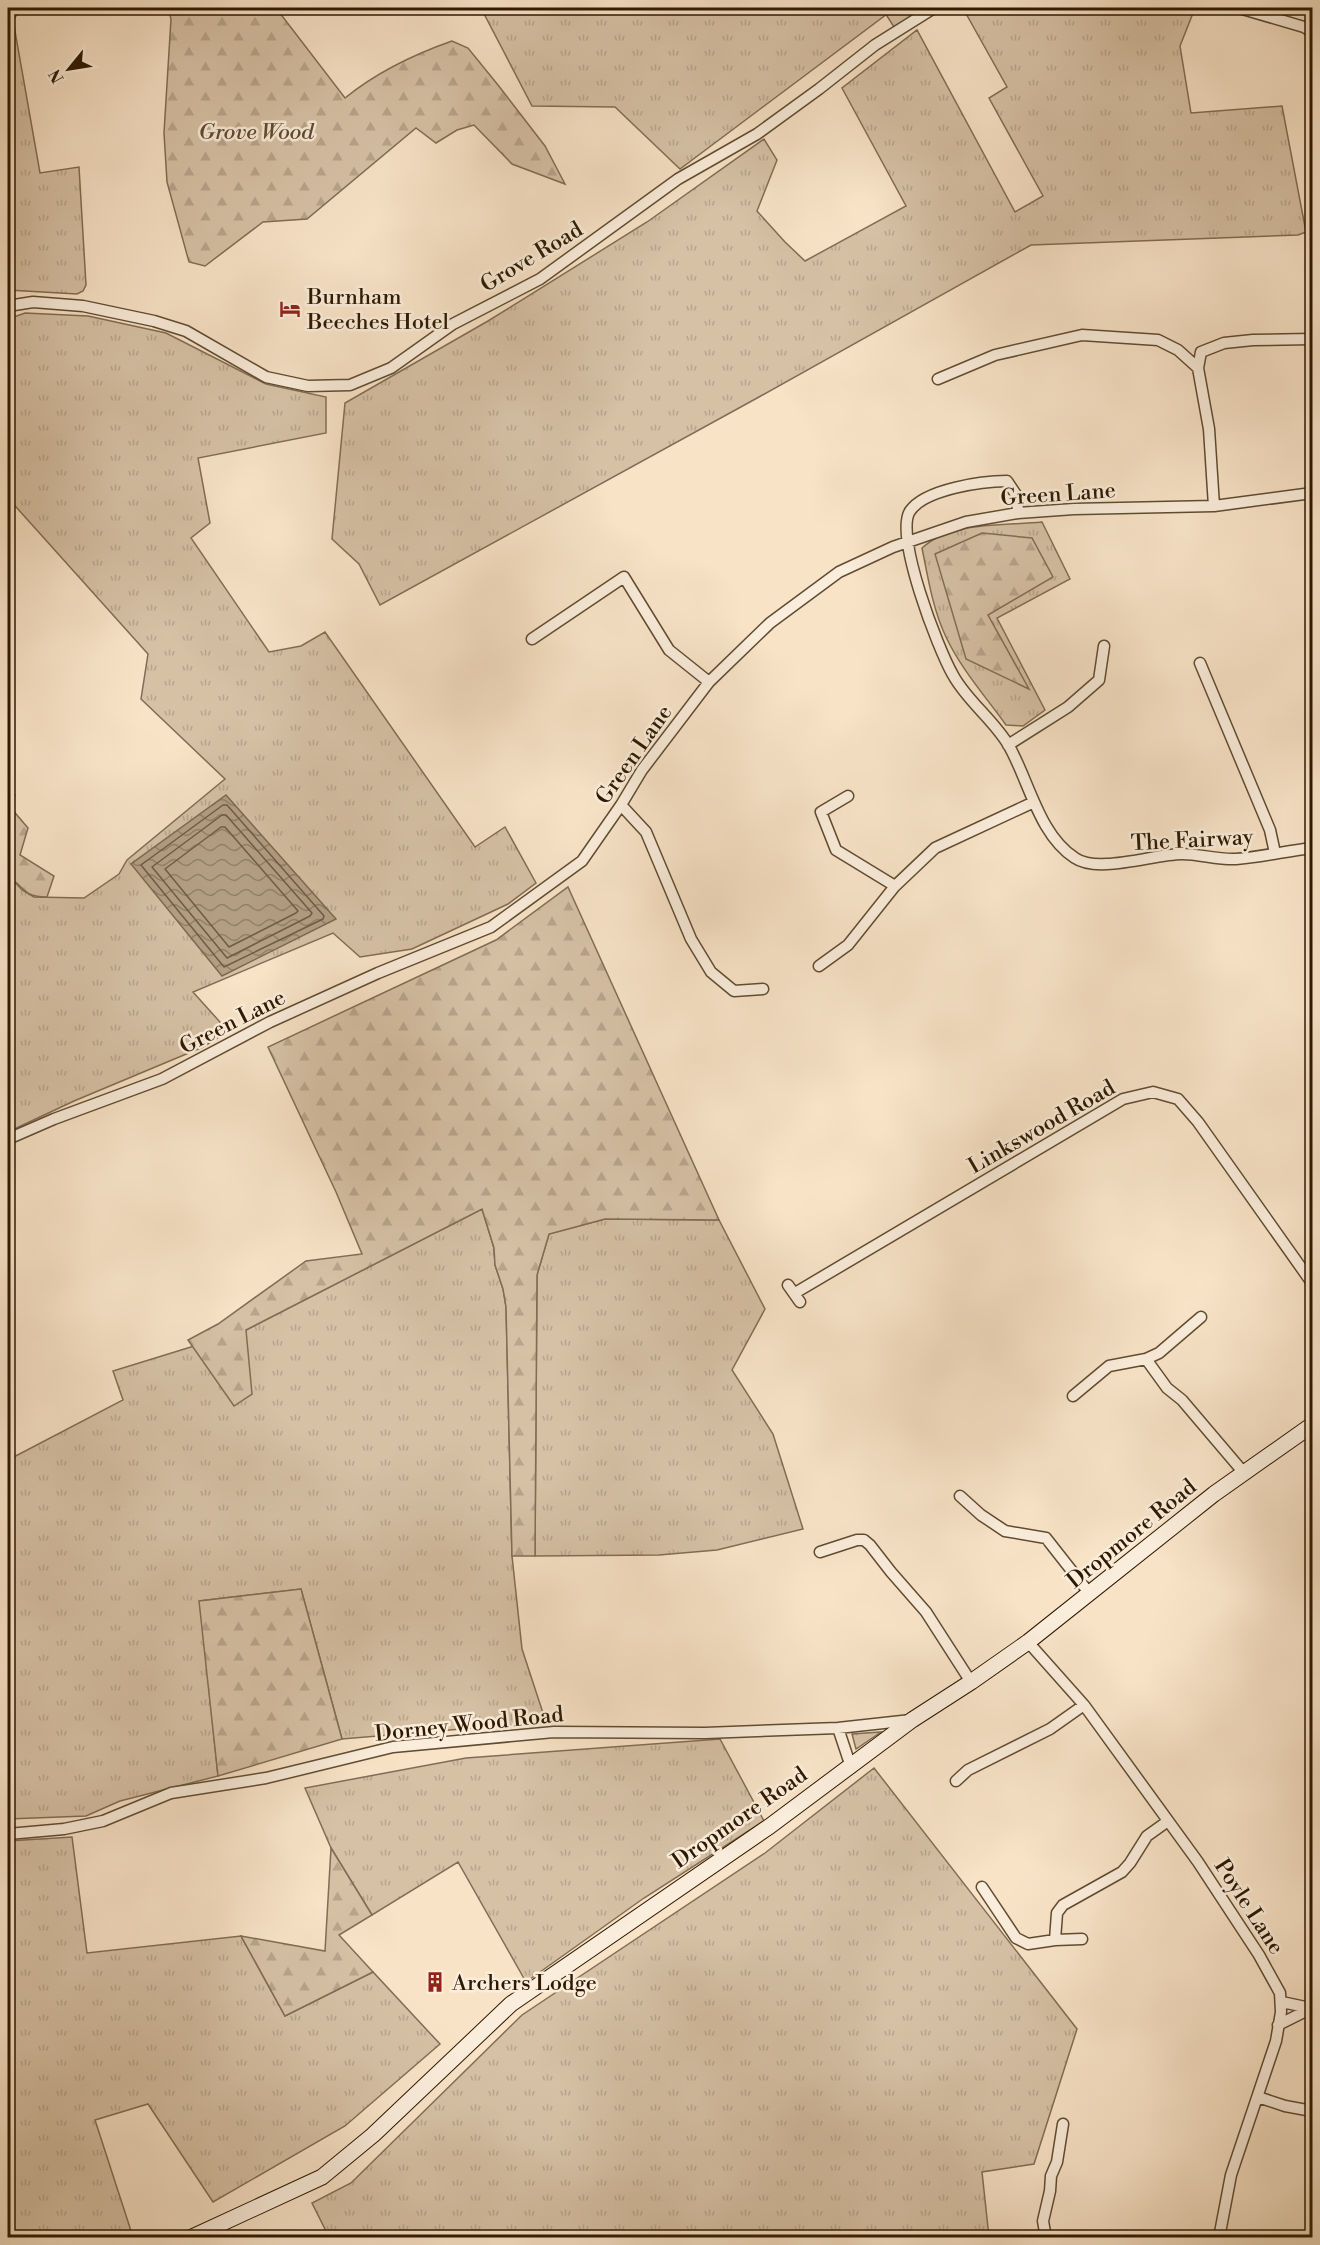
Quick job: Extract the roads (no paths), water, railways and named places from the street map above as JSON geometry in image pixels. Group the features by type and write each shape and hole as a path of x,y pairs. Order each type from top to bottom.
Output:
{"street":[{"name":"Grove Road","path":"8,306 33,302 83,306 154,321 186,331 266,377 308,386 350,385 391,368 453,324 540,279 678,179 757,134 819,90 875,45 934,8"},
{"path":"1239,8 1304,27 1312,32"},
{"path":"938,379 995,355 1082,335 1158,340 1178,350 1198,368"},
{"path":"1214,506 1209,429 1198,368 1201,352 1224,343 1263,339 1312,339"},
{"name":"The Fairway","path":"1018,513 1017,496 1007,481 991,481 950,489 924,499 910,511 907,523 907,543 928,620 953,676 1008,746 1051,835 1076,859 1101,865 1181,854 1235,859 1312,848"},
{"name":"Green Lane","path":"8,1139 162,1078 270,1022 492,927 582,861 642,770 710,682 770,623 835,575 893,546 966,522 1018,513 1074,509 1214,506 1311,496"},
{"path":"532,639 624,578 669,650 710,682"},
{"path":"1008,746 1068,707 1099,680 1104,646"},
{"name":"The Fairway","path":"1200,663 1270,830 1275,853"},
{"path":"848,796 821,812 836,850 895,886"},
{"path":"819,966 848,945 895,886 935,848 1034,802"},
{"path":"621,805 646,832 691,939 711,972 734,990 763,989"},
{"name":"Linkswood Road","path":"794,1293 1123,1099 1153,1092 1178,1099 1198,1122 1312,1283"},
{"path":"1072,1396 1109,1366 1146,1359 1159,1353 1201,1317"},
{"path":"1146,1359 1167,1388 1182,1400 1244,1473"},
{"name":"Dropmore Road","path":"190,2238 322,2177 373,2135 511,2004 770,1826 850,1764 1028,1642 1214,1494 1312,1426"},
{"path":"960,1496 981,1515 1005,1531 1046,1538 1090,1594"},
{"path":"820,1552 857,1540 864,1540 870,1545 926,1612 971,1682"},
{"name":"Poyle Lane","path":"1028,1642 1084,1705 1198,1862 1259,1954 1282,2001"},
{"path":"956,1781 968,1770 1050,1729 1084,1705"},
{"name":"Dorney Wood Road","path":"8,1834 64,1829 103,1821 171,1793 266,1778 393,1747 554,1732 705,1733 838,1728 912,1720"},
{"path":"838,1728 850,1764"},
{"path":"1055,1940 1057,1913 1063,1905 1122,1872 1148,1836 1168,1821"},
{"path":"982,1887 1016,1938 1028,1944 1082,1939"},
{"path":"1219,2238 1231,2175 1276,2041 1282,2001 1311,2008"},
{"path":"1278,2025 1311,2008"},
{"path":"1258,2097 1285,2106 1312,2111"},
{"path":"1046,2238 1043,2221 1064,2124"}],"water":[{"path":"226,795 336,919 222,976 131,864"}],"place":[{"name":"Burnham Beeches Hotel","path":"290,309"},
{"name":"Archers Lodge","path":"435,1982"}],"park label":[{"name":"Grove Wood","path":"256,131"}]}
